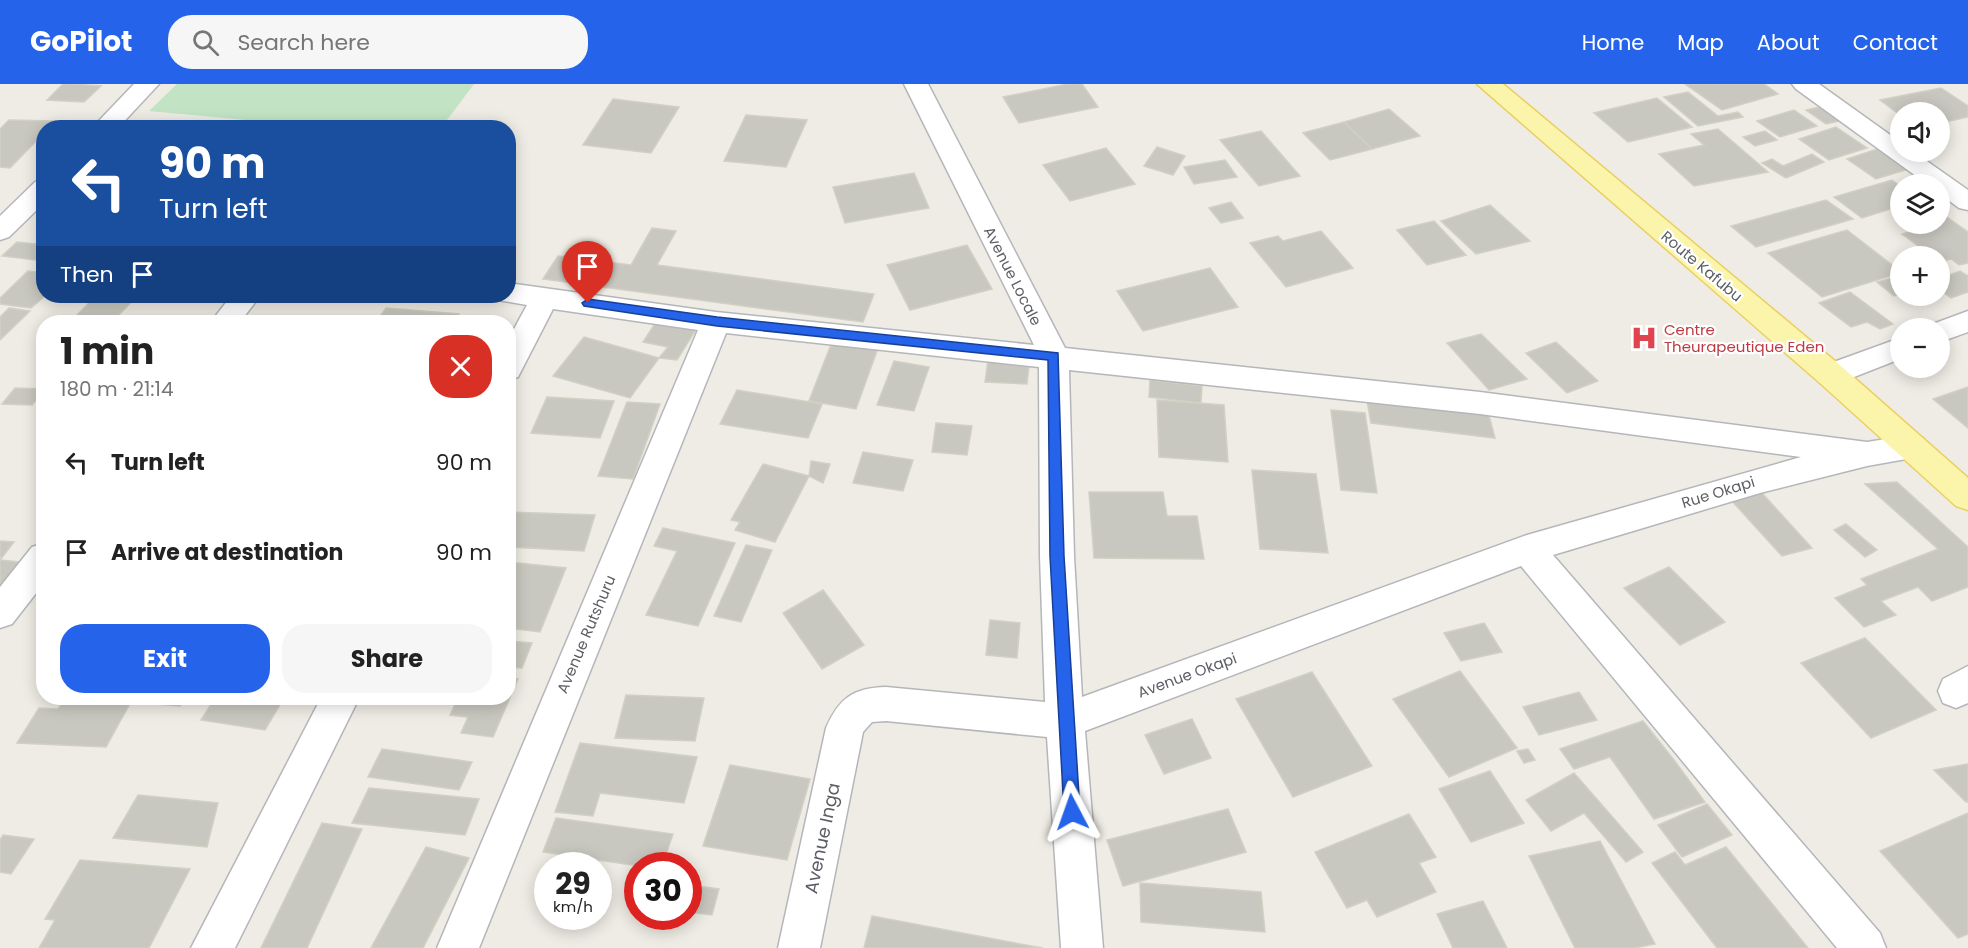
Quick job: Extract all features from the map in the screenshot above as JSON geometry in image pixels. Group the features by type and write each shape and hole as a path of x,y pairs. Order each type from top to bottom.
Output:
{"main road":[{"name":"Route Kafubu","path":"1489,84 1831,375 1968,497"}],"street":[{"path":"112,120 147,84"},
{"name":"Avenue Locale","path":"916,84 1054,356 1057,556 1065,721 1082,948"},
{"path":"1804,84 1968,202"},
{"path":"0,231 36,196"},
{"path":"516,294 717,322 1480,403 1867,454"},
{"path":"516,353 545,297"},
{"path":"231,315 240,303"},
{"path":"1950,328 1968,321"},
{"name":"Avenue Rutshuru","path":"458,948 717,322"},
{"path":"1831,375 1890,352"},
{"name":"Rue Okapi","path":"1527,549 1760,480 1867,454 1912,447"},
{"path":"1527,549 1865,948"},
{"name":"Avenue Okapi","path":"845,728 857,710 864,705 873,704 1065,721 1527,549"},
{"path":"0,613 36,567"},
{"path":"212,948 336,705"},
{"name":"Avenue Inga","path":"799,948 845,728"}],"green space":[{"path":"177,84 474,84 447,120 245,120 149,111"}],"building":[{"path":"63,84 101,86 84,102 47,100"},
{"path":"1068,84 1082,84 1098,107 1019,123 1003,97"},
{"path":"1685,84 1764,84 1778,94 1722,110"},
{"path":"1941,88 1968,106 1968,117 1950,121 1950,102 1890,102 1890,108 1880,100"},
{"path":"1688,92 1718,116 1738,112 1743,117 1698,126 1664,97"},
{"path":"1657,98 1692,127 1628,142 1594,113"},
{"path":"613,99 679,107 651,153 583,145"},
{"path":"1824,106 1844,120 1826,124 1806,110"},
{"path":"1389,109 1420,136 1372,149 1344,122"},
{"path":"1794,110 1817,126 1780,137 1757,121"},
{"path":"746,115 807,120 786,167 724,161"},
{"path":"9,120 36,121 36,141 10,168 0,167 0,129"},
{"path":"1344,122 1372,149 1330,160 1303,133"},
{"path":"1836,127 1867,148 1829,160 1799,139"},
{"path":"1718,129 1768,172 1694,186 1659,154 1704,145 1691,134"},
{"path":"1261,131 1300,176 1259,186 1220,140"},
{"path":"1765,131 1777,140 1755,146 1743,137"},
{"path":"1157,147 1185,156 1173,175 1144,166"},
{"path":"1106,148 1135,184 1070,201 1043,165"},
{"path":"1880,148 1890,155 1890,162 1899,162 1909,169 1876,179 1847,159"},
{"path":"1812,154 1824,162 1786,178 1762,163 1772,159 1783,166"},
{"path":"1225,160 1237,177 1194,184 1184,167"},
{"path":"914,173 929,208 845,223 833,187"},
{"path":"1890,181 1890,209 1862,218 1834,197"},
{"path":"1826,200 1853,219 1756,247 1731,226"},
{"path":"1231,202 1243,218 1221,223 1209,208"},
{"path":"1490,205 1530,241 1476,254 1441,221"},
{"path":"1950,219 1968,232 1968,263 1959,265 1950,259 1950,246 1918,246 1902,234 1950,234"},
{"path":"1434,221 1466,255 1427,265 1397,230"},
{"path":"652,228 676,231 657,265 874,294 863,322 543,279 558,256 631,265"},
{"path":"1847,230 1890,263 1890,276 1822,297 1768,253"},
{"path":"1321,231 1353,268 1286,287 1250,243 1278,236 1283,241"},
{"path":"17,242 36,244 36,260 2,256"},
{"path":"967,245 992,289 910,310 887,265"},
{"path":"1210,268 1238,307 1143,331 1117,291"},
{"path":"28,271 36,272 37,303 31,308 0,304 0,298"},
{"path":"1960,271 1968,276 1968,292 1951,298 1950,275"},
{"path":"1890,279 1890,293 1877,282"},
{"path":"1850,292 1890,322 1890,325 1880,329 1867,322 1851,327 1819,303"},
{"path":"89,303 130,303 119,315 77,315"},
{"path":"9,308 30,311 0,340 0,317"},
{"path":"386,308 459,314 458,315 381,315"},
{"path":"658,319 697,328 677,360 659,358 668,347 643,342"},
{"path":"1481,334 1527,379 1489,390 1447,343"},
{"path":"584,337 659,358 630,398 553,376"},
{"path":"832,342 878,348 856,409 809,401"},
{"path":"1556,342 1598,381 1567,393 1526,353"},
{"path":"989,353 1030,355 1027,384 985,382"},
{"path":"894,361 929,367 914,411 877,405"},
{"path":"1150,380 1202,386 1201,403 1149,397"},
{"path":"1968,387 1968,428 1933,399"},
{"path":"15,388 36,389 36,400 32,405 2,404"},
{"path":"737,390 822,404 808,438 720,424"},
{"path":"1366,395 1488,412 1495,438 1371,423"},
{"path":"547,397 614,401 600,438 531,433"},
{"path":"1157,400 1224,405 1228,462 1159,457"},
{"path":"627,402 660,404 633,479 598,476"},
{"path":"1331,410 1365,413 1377,493 1341,490"},
{"path":"936,423 972,426 967,455 932,452"},
{"path":"863,452 913,460 903,491 853,483"},
{"path":"811,461 830,464 823,483 809,476"},
{"path":"763,464 809,476 775,542 735,530 740,522 731,520"},
{"path":"1252,470 1316,474 1328,553 1260,549"},
{"path":"1897,482 1968,547 1968,587 1932,601 1918,587 1881,601 1896,615 1864,627 1835,598 1867,585 1861,579 1938,549 1865,484"},
{"path":"1089,492 1163,492 1167,516 1197,516 1204,559 1094,558"},
{"path":"1761,492 1812,548 1782,556 1731,500"},
{"path":"516,512 595,515 584,551 516,547"},
{"path":"1846,524 1877,550 1865,557 1834,530"},
{"path":"663,528 735,543 698,626 646,615 677,551 654,546"},
{"path":"0,541 14,542 0,560"},
{"path":"746,545 772,550 741,622 714,616"},
{"path":"0,560 21,562 4,585 0,585"},
{"path":"516,563 566,568 540,632 516,629"},
{"path":"1669,567 1725,622 1680,645 1624,588"},
{"path":"823,590 864,645 822,669 783,613"},
{"path":"990,620 1020,623 1017,658 986,655"},
{"path":"1484,623 1502,652 1461,661 1444,633"},
{"path":"1865,638 1936,710 1871,738 1801,663"},
{"path":"516,642 532,643 522,668 516,668"},
{"path":"1460,671 1517,748 1449,777 1393,699"},
{"path":"1312,672 1372,766 1293,797 1236,699"},
{"path":"1579,692 1597,720 1539,735 1523,707"},
{"path":"626,695 704,698 695,741 615,738"},
{"path":"61,705 129,705 106,747 17,743 39,708 58,709"},
{"path":"211,705 280,705 265,730 201,720"},
{"path":"455,705 507,705 493,737 461,733 468,717 450,715"},
{"path":"1192,719 1211,758 1164,774 1145,735"},
{"path":"1643,721 1705,802 1654,819 1610,757 1574,769 1560,749"},
{"path":"580,743 697,757 684,803 600,793 593,816 555,812"},
{"path":"382,749 472,762 459,790 368,777"},
{"path":"1528,749 1535,760 1524,763 1517,751"},
{"path":"1968,764 1968,802 1966,802 1934,770"},
{"path":"730,765 810,779 787,860 703,846"},
{"path":"1490,771 1524,823 1471,842 1439,789"},
{"path":"1574,773 1643,852 1626,862 1584,813 1551,831 1526,800"},
{"path":"369,788 479,799 465,835 352,823"},
{"path":"138,795 218,803 207,847 113,838"},
{"path":"1707,804 1732,835 1682,857 1658,825"},
{"path":"1228,809 1246,852 1123,886 1107,840"},
{"path":"1968,813 1968,934 1958,938 1880,851"},
{"path":"1409,814 1436,857 1419,863 1436,892 1377,917 1367,900 1347,908 1315,852"},
{"path":"556,818 673,834 667,852 624,852 624,864 612,862 612,852 543,852"},
{"path":"322,823 362,829 307,948 261,948"},
{"path":"3,835 34,839 11,874 0,872 0,840"},
{"path":"1600,841 1655,944 1634,948 1575,948 1529,856"},
{"path":"426,847 469,858 423,948 371,948"},
{"path":"1726,847 1808,948 1717,948 1652,863 1675,852 1685,865"},
{"path":"80,860 190,869 149,948 39,948 55,920 45,919"},
{"path":"1140,883 1261,892 1265,932 1141,922"},
{"path":"702,887 719,889 712,915 702,914"},
{"path":"1483,901 1507,948 1453,948 1437,914"},
{"path":"872,916 1031,946 1043,948 864,948"}],"place":[{"name":"Centre Theurapeutique Eden","path":"1644,338"}],"route":[{"path":"588,303 717,322 1054,356 1057,556 1072,812"}]}
